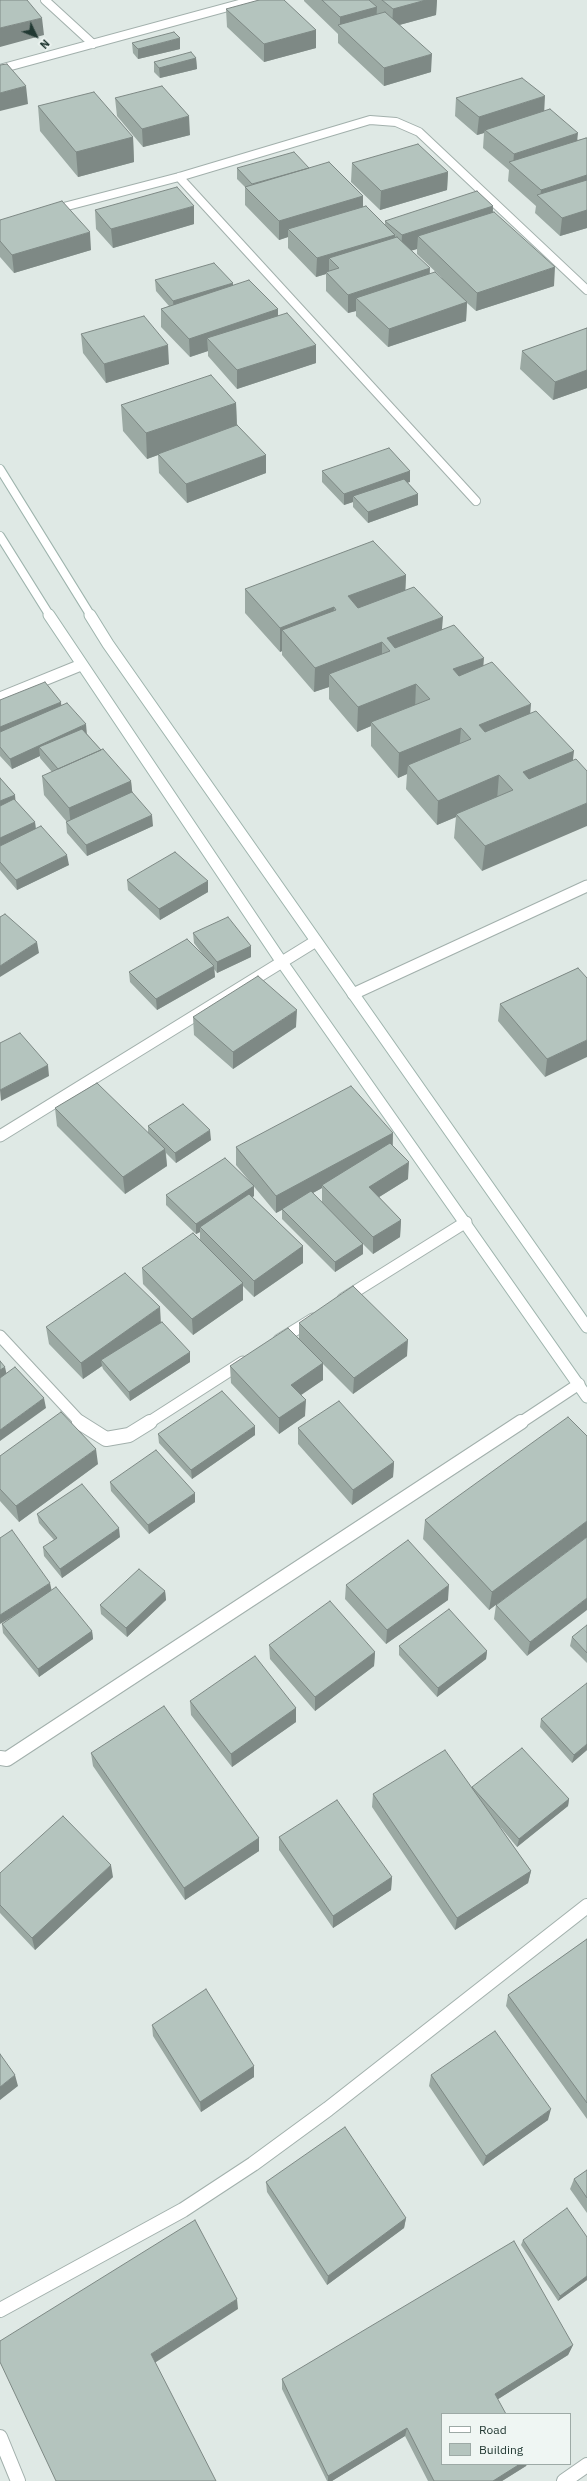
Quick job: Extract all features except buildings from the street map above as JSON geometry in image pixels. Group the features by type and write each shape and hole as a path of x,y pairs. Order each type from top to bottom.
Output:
{"street":[{"path":"45,0 93,44"},
{"path":"0,69 254,0"},
{"path":"42,212 179,177 370,120 396,122 419,132 587,290"},
{"path":"179,177 336,346 476,501"},
{"path":"0,469 108,644 587,1326"},
{"path":"0,536 81,665 281,961 466,1222 587,1397"},
{"path":"0,698 81,665"},
{"path":"354,994 587,886"},
{"path":"0,1136 281,961 316,942"},
{"path":"270,1345 466,1222"},
{"path":"0,1336 78,1421 106,1438 128,1435 257,1354"},
{"path":"2,1760 579,1384"},
{"path":"0,2310 183,2210 253,2164 328,2108 587,1906"},
{"path":"0,2437 18,2481"},
{"path":"564,2481 587,2465"}]}
